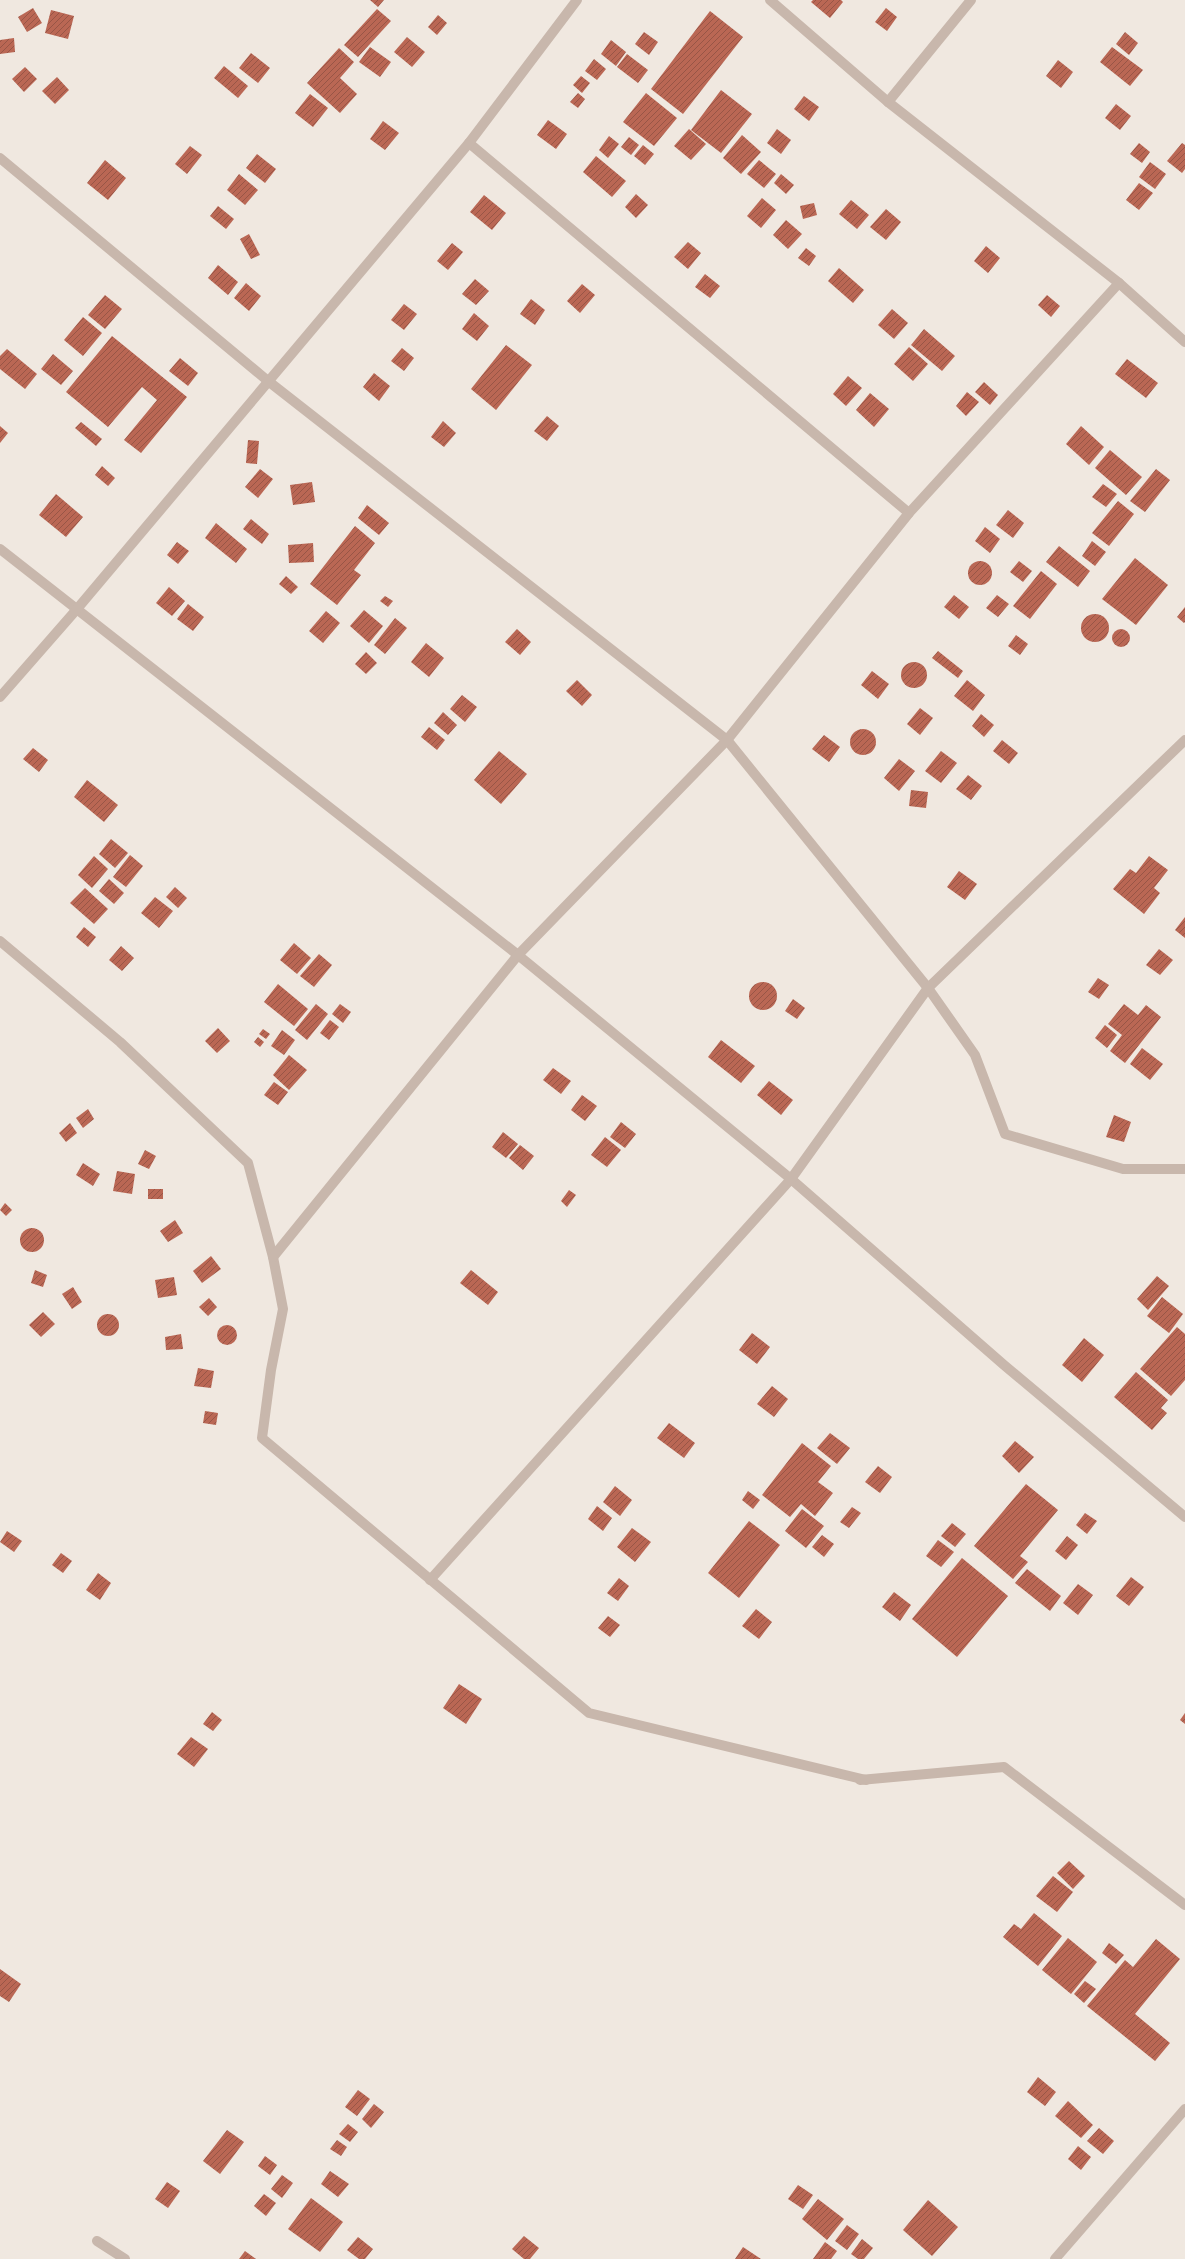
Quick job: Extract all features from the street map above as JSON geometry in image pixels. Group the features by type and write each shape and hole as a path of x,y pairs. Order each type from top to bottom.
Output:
{"street":[{"path":"0,697 77,609 469,143 577,0"},
{"path":"770,0 888,102 1119,283 1185,342"},
{"path":"888,102 971,0"},
{"path":"469,143 909,513"},
{"path":"0,158 268,381 727,740 928,988 975,1055 1005,1134 1123,1169 1185,1169"},
{"path":"273,1257 518,955 727,740 909,513 1119,283"},
{"path":"0,549 518,955 791,1179 1004,1365 1185,1517"},
{"path":"430,1580 791,1179 928,988 1185,740"},
{"path":"0,941 120,1042 248,1162 273,1257 283,1310 271,1370 262,1438 589,1712 866,1780"},
{"path":"853,1781 1004,1767 1185,1905"},
{"path":"1055,2259 1185,2109"},
{"path":"97,2241 126,2259"}],"building":[{"path":"370,0 384,0 378,7"},
{"path":"813,0 841,0 843,2 830,18 811,2"},
{"path":"33,8 42,23 27,32 18,17"},
{"path":"886,8 897,17 887,31 875,22"},
{"path":"377,9 391,21 358,57 344,45"},
{"path":"51,10 74,16 68,39 45,33"},
{"path":"710,11 743,37 683,114 651,89"},
{"path":"438,15 447,23 437,35 428,27"},
{"path":"644,32 658,42 649,55 635,44"},
{"path":"1125,32 1138,43 1129,55 1116,44"},
{"path":"407,37 425,52 412,67 394,52"},
{"path":"14,38 15,52 0,54 0,40"},
{"path":"611,40 626,52 616,66 601,54"},
{"path":"370,47 391,62 380,77 359,62"},
{"path":"1112,47 1143,70 1130,86 1100,62"},
{"path":"339,48 354,62 340,78 357,94 340,113 307,83"},
{"path":"251,53 270,68 258,83 239,68"},
{"path":"627,54 648,70 638,83 617,67"},
{"path":"594,59 606,69 597,80 585,71"},
{"path":"1058,60 1073,72 1061,88 1046,76"},
{"path":"224,66 248,86 238,98 214,78"},
{"path":"25,67 37,79 24,92 12,79"},
{"path":"581,76 590,83 582,93 573,85"},
{"path":"57,77 69,90 55,104 42,91"},
{"path":"721,90 752,114 721,153 691,130"},
{"path":"578,93 585,99 578,108 570,102"},
{"path":"646,93 677,118 654,146 623,122"},
{"path":"310,94 328,108 313,127 295,113"},
{"path":"804,96 819,107 809,121 794,109"},
{"path":"1116,104 1131,116 1120,130 1105,118"},
{"path":"548,120 567,134 556,149 537,135"},
{"path":"383,121 399,133 385,150 370,139"},
{"path":"689,129 706,144 691,160 674,146"},
{"path":"777,129 791,140 781,154 767,143"},
{"path":"742,135 761,152 741,174 723,158"},
{"path":"609,136 619,144 608,158 599,150"},
{"path":"629,137 639,145 631,155 621,147"},
{"path":"1139,143 1150,152 1142,163 1130,154"},
{"path":"1182,143 1185,145 1185,169 1182,173 1167,161"},
{"path":"643,145 654,154 645,165 634,156"},
{"path":"190,146 202,155 187,174 175,164"},
{"path":"257,154 276,169 265,183 246,168"},
{"path":"596,156 626,181 612,197 583,172"},
{"path":"105,160 126,178 108,200 87,183"},
{"path":"759,160 776,174 764,188 747,174"},
{"path":"1150,162 1166,174 1155,189 1139,177"},
{"path":"239,174 258,190 245,205 227,190"},
{"path":"781,174 794,185 786,194 774,183"},
{"path":"1139,183 1153,193 1139,210 1126,200"},
{"path":"636,194 648,205 636,218 625,207"},
{"path":"484,195 506,213 492,230 470,212"},
{"path":"762,198 776,210 761,228 747,216"},
{"path":"851,200 869,215 857,229 839,214"},
{"path":"814,203 817,215 803,219 800,206"},
{"path":"218,206 234,219 226,229 210,216"},
{"path":"886,209 901,222 886,240 870,227"},
{"path":"786,220 802,234 788,249 773,235"},
{"path":"249,234 260,255 251,259 240,239"},
{"path":"688,242 701,253 688,269 674,257"},
{"path":"452,243 463,252 448,270 437,261"},
{"path":"986,246 1000,258 988,273 974,261"},
{"path":"806,248 816,256 809,266 798,258"},
{"path":"218,265 238,282 228,295 208,278"},
{"path":"839,268 864,290 853,303 828,281"},
{"path":"705,274 720,286 710,298 695,287"},
{"path":"475,279 489,291 476,305 462,294"},
{"path":"246,283 261,296 249,311 234,298"},
{"path":"582,284 595,295 580,313 567,301"},
{"path":"105,295 122,309 105,329 88,315"},
{"path":"1047,295 1060,306 1051,317 1038,305"},
{"path":"531,299 545,310 535,325 520,314"},
{"path":"404,304 417,314 404,330 391,320"},
{"path":"892,309 908,323 894,339 878,325"},
{"path":"474,313 489,326 477,341 462,329"},
{"path":"83,317 102,333 83,356 64,340"},
{"path":"924,329 955,356 942,371 911,345"},
{"path":"112,336 187,397 141,453 124,440 157,400 142,387 108,427 66,392"},
{"path":"506,345 532,365 496,410 471,389"},
{"path":"909,347 928,364 913,381 894,364"},
{"path":"402,348 414,358 404,371 391,361"},
{"path":"7,349 37,374 25,389 0,369 0,356"},
{"path":"53,354 73,371 61,385 41,369"},
{"path":"180,358 198,373 188,386 169,371"},
{"path":"1127,359 1158,383 1146,398 1115,374"},
{"path":"374,373 390,386 379,401 363,387"},
{"path":"848,376 862,388 846,406 833,394"},
{"path":"984,382 998,395 990,405 975,392"},
{"path":"967,392 979,402 966,416 956,406"},
{"path":"870,393 889,409 874,427 856,410"},
{"path":"547,416 559,426 547,441 534,431"},
{"path":"443,421 456,433 444,447 431,437"},
{"path":"81,422 102,439 96,446 75,428"},
{"path":"0,426 8,433 0,443"},
{"path":"1081,426 1104,447 1089,465 1066,444"},
{"path":"248,440 259,441 257,464 246,463"},
{"path":"1110,450 1142,477 1126,495 1095,468"},
{"path":"102,466 115,478 108,486 95,475"},
{"path":"260,469 273,479 258,498 245,487"},
{"path":"1156,469 1170,480 1145,512 1130,501"},
{"path":"312,482 315,502 293,505 290,485"},
{"path":"1103,484 1117,494 1106,507 1092,497"},
{"path":"56,494 83,517 66,537 39,515"},
{"path":"1118,501 1134,514 1109,546 1092,533"},
{"path":"367,505 389,523 379,535 358,518"},
{"path":"1008,510 1024,523 1013,538 996,525"},
{"path":"251,519 269,534 262,544 243,529"},
{"path":"216,523 247,549 236,563 205,538"},
{"path":"355,526 375,543 354,570 361,575 337,605 310,584"},
{"path":"985,527 1000,539 990,553 975,541"},
{"path":"1092,541 1106,552 1095,566 1082,556"},
{"path":"177,542 189,551 178,564 167,555"},
{"path":"313,543 314,562 289,563 288,545"},
{"path":"1059,546 1090,571 1078,587 1046,562"},
{"path":"1135,558 1168,585 1136,625 1102,599"},
{"path":"980,561 988,565 992,573 988,581 980,585 972,581 968,573 972,565"},
{"path":"1019,561 1032,571 1023,582 1010,572"},
{"path":"1041,571 1057,584 1030,619 1013,606"},
{"path":"286,576 298,587 291,594 279,584"},
{"path":"169,587 185,601 172,616 156,603"},
{"path":"954,595 969,607 959,619 944,607"},
{"path":"997,595 1009,604 998,617 986,608"},
{"path":"385,596 393,601 388,607 380,601"},
{"path":"188,604 204,617 193,631 177,619"},
{"path":"1185,607 1185,622 1184,623 1177,617"},
{"path":"364,610 383,626 369,643 350,626"},
{"path":"326,611 340,623 323,643 309,631"},
{"path":"1095,614 1105,618 1109,628 1105,638 1095,642 1085,638 1081,628 1085,618"},
{"path":"395,618 407,628 385,654 374,645"},
{"path":"517,629 531,642 520,655 505,642"},
{"path":"1121,629 1125,630 1129,634 1129,642 1125,646 1121,647 1117,646 1113,642 1112,638 1113,634 1117,630"},
{"path":"1016,635 1028,644 1020,655 1008,646"},
{"path":"426,643 444,658 429,677 411,662"},
{"path":"938,651 963,671 958,678 932,658"},
{"path":"366,652 377,663 366,674 355,664"},
{"path":"914,662 923,666 927,675 923,684 914,688 905,684 901,675 905,666"},
{"path":"872,671 889,684 878,699 861,685"},
{"path":"577,680 592,695 582,706 566,691"},
{"path":"967,680 985,695 973,711 954,696"},
{"path":"462,695 477,707 465,722 450,709"},
{"path":"920,708 933,718 920,735 907,724"},
{"path":"443,712 457,725 448,735 434,723"},
{"path":"981,714 994,725 984,737 972,726"},
{"path":"429,727 445,740 437,750 421,737"},
{"path":"863,729 872,733 876,742 872,751 863,755 854,751 850,742 854,733"},
{"path":"824,735 840,747 829,762 812,749"},
{"path":"1002,740 1018,753 1009,764 993,751"},
{"path":"33,748 48,760 39,772 23,759"},
{"path":"499,751 527,774 501,804 474,780"},
{"path":"941,751 957,763 941,783 925,771"},
{"path":"899,759 915,771 899,791 884,778"},
{"path":"968,775 982,786 971,800 956,789"},
{"path":"87,780 118,805 104,822 74,797"},
{"path":"911,790 928,792 926,808 909,806"},
{"path":"111,839 128,853 115,868 99,854"},
{"path":"130,855 143,866 126,887 113,877"},
{"path":"94,856 108,869 92,888 78,875"},
{"path":"1149,856 1168,870 1154,888 1160,893 1144,914 1113,889 1130,869 1136,873"},
{"path":"959,871 977,884 965,900 947,887"},
{"path":"109,879 124,893 114,904 99,891"},
{"path":"175,887 187,898 178,908 166,897"},
{"path":"85,888 108,909 94,924 70,903"},
{"path":"155,897 173,911 159,928 141,913"},
{"path":"1185,917 1185,938 1175,930"},
{"path":"84,927 96,937 88,947 76,937"},
{"path":"294,943 311,958 297,974 280,960"},
{"path":"121,946 134,958 122,971 109,960"},
{"path":"1159,949 1173,960 1160,975 1146,965"},
{"path":"319,954 332,965 314,987 300,976"},
{"path":"1098,978 1109,985 1099,999 1088,992"},
{"path":"763,982 769,983 773,986 776,990 776,1002 773,1006 769,1009 763,1010 757,1009 753,1006 750,1002 749,996 750,990 753,986 757,983"},
{"path":"278,984 308,1009 294,1026 264,1002"},
{"path":"793,999 805,1008 797,1019 785,1011"},
{"path":"316,1004 328,1014 307,1040 295,1030"},
{"path":"340,1004 351,1012 343,1023 332,1014"},
{"path":"1124,1004 1138,1015 1146,1005 1161,1017 1125,1063 1110,1051 1122,1035 1108,1024"},
{"path":"330,1020 339,1027 329,1040 320,1033"},
{"path":"1105,1025 1117,1035 1107,1048 1095,1038"},
{"path":"218,1028 230,1041 217,1053 205,1041"},
{"path":"263,1029 270,1034 266,1039 259,1034"},
{"path":"282,1030 295,1040 284,1055 271,1046"},
{"path":"258,1037 264,1042 260,1047 254,1042"},
{"path":"721,1040 755,1066 741,1083 708,1057"},
{"path":"1142,1048 1163,1064 1150,1080 1130,1064"},
{"path":"289,1055 307,1070 289,1090 273,1075"},
{"path":"553,1068 571,1081 561,1094 543,1080"},
{"path":"769,1081 793,1100 781,1115 757,1095"},
{"path":"274,1082 288,1092 278,1105 264,1095"},
{"path":"582,1095 597,1106 585,1121 571,1110"},
{"path":"88,1109 94,1119 83,1128 76,1118"},
{"path":"1114,1115 1131,1122 1124,1142 1106,1137"},
{"path":"621,1122 636,1134 625,1148 610,1137"},
{"path":"70,1123 77,1133 66,1142 59,1133"},
{"path":"503,1132 518,1144 506,1158 492,1147"},
{"path":"605,1137 621,1150 607,1167 591,1155"},
{"path":"520,1145 534,1156 523,1170 509,1158"},
{"path":"145,1150 156,1156 149,1169 138,1164"},
{"path":"83,1163 100,1174 93,1186 76,1175"},
{"path":"117,1171 135,1174 132,1194 113,1191"},
{"path":"148,1189 163,1189 163,1199 148,1199"},
{"path":"569,1190 576,1195 567,1207 561,1201"},
{"path":"5,1203 12,1210 6,1216 0,1210"},
{"path":"175,1220 183,1233 168,1242 160,1231"},
{"path":"32,1228 40,1232 44,1240 40,1248 32,1252 24,1248 20,1240 24,1232"},
{"path":"211,1256 221,1269 202,1283 193,1271"},
{"path":"35,1270 47,1275 43,1287 31,1283"},
{"path":"471,1270 498,1292 488,1305 460,1283"},
{"path":"1157,1276 1169,1286 1148,1310 1137,1299"},
{"path":"174,1277 177,1295 158,1298 155,1280"},
{"path":"73,1287 82,1302 72,1309 62,1294"},
{"path":"1162,1297 1183,1314 1169,1333 1147,1316"},
{"path":"209,1298 217,1307 208,1316 199,1307"},
{"path":"43,1312 55,1324 41,1337 29,1325"},
{"path":"108,1314 116,1317 119,1325 116,1333 108,1336 100,1333 97,1325 100,1317"},
{"path":"227,1325 234,1328 237,1335 234,1342 227,1345 220,1342 217,1335 220,1328"},
{"path":"1177,1327 1185,1334 1185,1380 1171,1396 1140,1369"},
{"path":"752,1333 770,1347 757,1364 739,1350"},
{"path":"181,1334 183,1349 166,1350 165,1337"},
{"path":"1084,1338 1104,1355 1082,1382 1062,1365"},
{"path":"198,1368 214,1371 211,1388 194,1386"},
{"path":"1136,1372 1168,1400 1161,1408 1167,1413 1152,1430 1114,1397"},
{"path":"772,1386 788,1399 774,1417 757,1404"},
{"path":"205,1411 218,1413 216,1425 203,1423"},
{"path":"669,1423 695,1443 684,1458 657,1438"},
{"path":"830,1433 850,1448 837,1464 817,1448"},
{"path":"1015,1441 1034,1457 1019,1473 1002,1456"},
{"path":"802,1443 831,1466 818,1482 833,1493 815,1516 801,1504 790,1517 762,1495"},
{"path":"878,1466 892,1477 880,1493 865,1482"},
{"path":"1026,1484 1058,1510 1020,1556 1028,1562 1013,1579 974,1546"},
{"path":"615,1486 632,1500 620,1516 603,1502"},
{"path":"748,1491 760,1500 753,1509 742,1500"},
{"path":"597,1506 612,1518 603,1531 588,1519"},
{"path":"852,1507 861,1513 849,1528 840,1522"},
{"path":"802,1509 824,1526 806,1548 785,1531"},
{"path":"1085,1513 1097,1521 1087,1534 1076,1525"},
{"path":"749,1521 780,1545 739,1598 708,1573"},
{"path":"952,1523 966,1534 955,1547 941,1536"},
{"path":"632,1528 651,1542 635,1562 617,1547"},
{"path":"7,1531 22,1541 14,1552 0,1542"},
{"path":"822,1535 834,1544 824,1557 812,1547"},
{"path":"1067,1536 1078,1545 1066,1560 1055,1551"},
{"path":"938,1540 954,1552 941,1567 926,1556"},
{"path":"61,1553 72,1561 63,1573 52,1565"},
{"path":"962,1558 1008,1596 957,1657 912,1619"},
{"path":"1027,1569 1061,1596 1050,1611 1015,1583"},
{"path":"98,1573 111,1583 100,1600 86,1590"},
{"path":"1131,1577 1144,1587 1129,1606 1116,1596"},
{"path":"619,1578 629,1586 618,1601 607,1593"},
{"path":"1078,1584 1093,1595 1078,1615 1063,1603"},
{"path":"894,1592 911,1605 900,1621 882,1607"},
{"path":"756,1609 772,1622 759,1639 742,1626"},
{"path":"608,1616 620,1625 610,1637 598,1628"},
{"path":"459,1684 482,1699 466,1724 443,1708"},
{"path":"212,1712 222,1720 213,1731 203,1724"},
{"path":"1185,1713 1185,1724 1180,1720"},
{"path":"191,1737 208,1749 194,1767 177,1754"},
{"path":"1069,1861 1085,1876 1073,1889 1057,1873"},
{"path":"1053,1876 1073,1892 1057,1912 1036,1896"},
{"path":"1034,1913 1062,1936 1038,1966 1003,1937 1014,1924 1021,1929"},
{"path":"1068,1938 1097,1962 1071,1994 1042,1970"},
{"path":"1156,1939 1180,1959 1135,2014 1170,2043 1155,2061 1087,2006 1125,1960 1133,1967"},
{"path":"1109,1943 1124,1955 1116,1964 1102,1953"},
{"path":"0,1969 21,1984 9,2002 0,1996"},
{"path":"1085,1981 1096,1989 1084,2003 1074,1994"},
{"path":"1038,2077 1056,2092 1045,2106 1027,2092"},
{"path":"358,2090 370,2099 357,2116 345,2107"},
{"path":"1068,2101 1093,2125 1081,2138 1055,2116"},
{"path":"374,2104 384,2112 371,2128 362,2119"},
{"path":"348,2124 358,2132 350,2142 339,2134"},
{"path":"1099,2128 1114,2141 1103,2154 1087,2141"},
{"path":"227,2130 244,2142 220,2174 203,2161"},
{"path":"337,2140 347,2147 341,2156 330,2149"},
{"path":"1078,2146 1091,2157 1081,2170 1068,2159"},
{"path":"265,2156 277,2165 270,2175 258,2166"},
{"path":"330,2171 349,2184 338,2197 321,2184"},
{"path":"282,2175 293,2183 282,2198 271,2189"},
{"path":"167,2182 180,2191 168,2208 155,2199"},
{"path":"798,2185 813,2195 803,2209 788,2199"},
{"path":"264,2194 276,2203 266,2216 254,2206"},
{"path":"311,2198 343,2222 320,2252 288,2229"},
{"path":"818,2199 844,2219 827,2240 802,2219"},
{"path":"928,2200 958,2227 932,2256 903,2230"},
{"path":"847,2225 859,2234 847,2250 835,2241"},
{"path":"524,2236 539,2248 530,2259 524,2259 512,2249"},
{"path":"358,2237 373,2249 365,2259 359,2259 347,2250"},
{"path":"862,2239 873,2248 864,2259 858,2259 851,2254"},
{"path":"825,2242 837,2251 831,2259 813,2259"},
{"path":"743,2247 761,2259 735,2259"},
{"path":"245,2251 256,2259 239,2259"}]}
